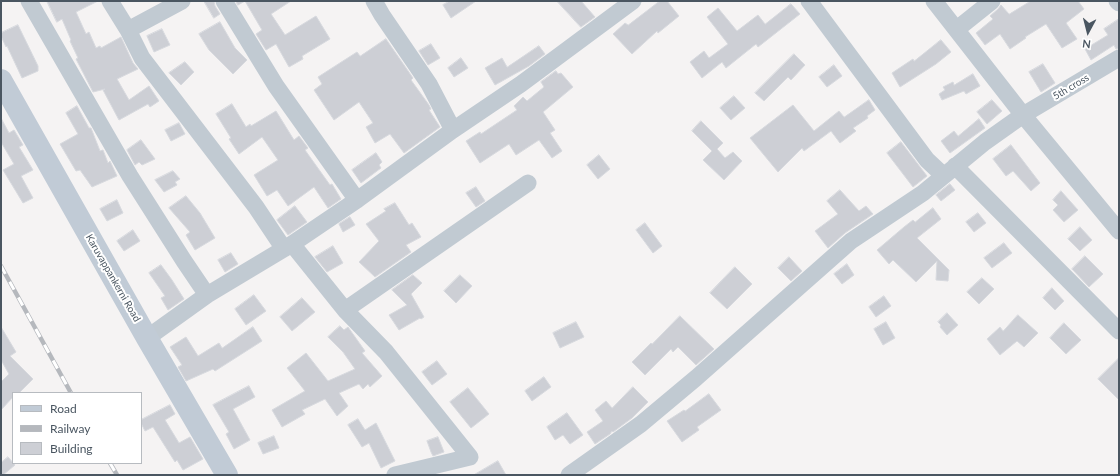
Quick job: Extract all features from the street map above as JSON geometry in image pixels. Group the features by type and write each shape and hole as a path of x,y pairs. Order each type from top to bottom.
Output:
{"street":[{"path":"29,1 130,176 207,295"},
{"path":"110,1 128,30 142,58 256,207 288,246 345,310 386,352 470,457 395,475"},
{"path":"128,30 182,1"},
{"path":"224,1 276,86 357,200"},
{"path":"374,1 429,84 453,130"},
{"path":"147,338 207,295 288,246 357,200 453,130 521,84 633,1"},
{"path":"809,1 927,160 949,170 1119,331"},
{"path":"934,1 1023,115 1119,230"},
{"path":"956,28 992,1"},
{"name":"5th cross","path":"570,475 640,424 696,378 851,241 923,193 949,170 1023,115 1119,58"},
{"name":"Karuvappankerni Road","path":"1,80 147,338 227,475"},
{"path":"345,310 528,183"}],"building":[{"path":"47,1 98,1 76,12 86,34 89,32 96,48 100,46 101,48 121,37 133,63 138,69 117,79 129,100 149,86 159,101 150,107 148,104 119,120 103,90 105,89 93,92 76,59 78,58 62,19 57,22"},
{"path":"204,1 214,1 220,14 214,18"},
{"path":"236,1 245,1 238,5"},
{"path":"245,1 291,1 271,14 285,35 316,16 330,39 302,56 303,59 289,67 276,44 266,50 256,34 262,30"},
{"path":"450,1 476,1 451,18 443,5"},
{"path":"557,1 581,1 595,17 581,27"},
{"path":"660,1 667,1 679,16 658,33 657,31 632,54 613,34 625,23 628,25"},
{"path":"1031,1 1078,1 1084,9 1066,23 1077,39 1062,48 1046,24 1025,37 1026,38 1010,49 1000,34 985,45 976,33 993,19 990,16 1001,5 1009,14"},
{"path":"791,4 800,14 758,47 756,44 726,68 722,62 702,78 690,62 704,51 709,58 728,44 707,17 718,8 737,31 758,15 765,24"},
{"path":"1119,19 1119,48 1116,49 1114,45 1091,60 1085,49 1108,35 1104,29"},
{"path":"220,22 235,48 247,60 233,74 209,50 199,34"},
{"path":"18,25 38,66 38,71 22,78 1,36 1,33"},
{"path":"162,29 170,45 154,52 147,36"},
{"path":"386,39 413,78 411,80 429,105 431,109 429,110 440,127 404,153 390,134 375,143 366,127 373,123 359,102 334,120 314,90 322,84 318,77 357,52 360,56"},
{"path":"941,40 951,52 936,64 900,87 892,73 913,59 914,61"},
{"path":"431,44 440,58 428,65 419,51"},
{"path":"539,46 545,54 529,66 495,85 485,68 502,58 507,67"},
{"path":"794,54 805,65 791,80 788,77 764,101 755,93"},
{"path":"461,58 468,68 454,77 448,68"},
{"path":"185,62 194,72 181,85 169,73"},
{"path":"1043,64 1055,83 1041,92 1029,72"},
{"path":"834,65 842,76 827,87 819,77"},
{"path":"556,71 558,74 561,73 573,87 543,112 555,130 550,133 562,151 552,158 539,140 516,155 509,144 480,163 466,141 480,132 481,134 517,110 514,106 523,97 527,101 544,87 541,82"},
{"path":"973,74 980,86 966,94 964,91 942,100 939,94 945,90 943,87 953,82 954,85"},
{"path":"734,96 745,108 731,120 720,108"},
{"path":"869,100 875,110 867,116 868,118 853,128 856,131 840,143 831,131 804,151 802,148 778,172 750,138 793,105 814,131 839,111 844,117"},
{"path":"992,100 1002,111 987,124 977,112"},
{"path":"232,104 246,127 250,124 251,126 276,111 294,140 299,136 308,148 305,150 330,185 332,184 341,199 328,208 314,187 288,206 277,190 267,196 254,175 278,160 262,137 239,154 216,114"},
{"path":"77,106 89,128 91,128 100,151 103,150 108,163 110,161 117,176 92,187 80,170 76,171 60,144 78,134 66,113"},
{"path":"1,118 9,133 14,130 23,145 19,147 33,170 21,176 33,198 23,203 3,170 14,164 1,142"},
{"path":"979,119 985,128 950,153 941,141 954,131 958,136"},
{"path":"701,121 723,143 717,149 725,158 733,152 742,161 724,180 703,160 712,151 692,131"},
{"path":"179,123 185,134 171,141 165,130"},
{"path":"141,140 155,159 142,165 139,162 135,165 127,150"},
{"path":"901,142 927,176 913,187 887,153"},
{"path":"1011,145 1040,183 1031,191 1013,171 1006,176 993,159"},
{"path":"376,153 382,162 379,165 381,168 361,183 352,170"},
{"path":"599,155 610,169 598,179 587,165"},
{"path":"173,171 180,179 175,182 177,185 164,192 155,180"},
{"path":"950,184 955,190 941,201 936,195"},
{"path":"476,187 485,201 476,207 466,193"},
{"path":"840,190 859,211 866,206 873,214 845,233 828,248 815,231 838,214 827,201"},
{"path":"1061,191 1078,210 1064,222 1053,210 1058,205 1053,200"},
{"path":"186,196 200,213 215,238 195,250 186,235 190,232 169,208"},
{"path":"117,200 123,213 107,221 100,209"},
{"path":"395,203 409,225 412,223 421,237 406,245 411,252 375,277 359,262 379,241 366,224 386,211 384,209"},
{"path":"295,206 307,222 288,235 277,220"},
{"path":"933,208 941,219 917,238 949,270 948,281 936,280 937,261 916,282 893,260 889,264 877,250 913,220 915,222"},
{"path":"978,213 986,223 974,232 966,222"},
{"path":"350,217 355,225 343,232 339,224"},
{"path":"645,223 662,246 653,253 636,230"},
{"path":"1080,227 1092,240 1080,251 1068,239"},
{"path":"133,230 140,241 124,251 117,241"},
{"path":"1004,243 1012,253 992,268 984,258"},
{"path":"333,246 343,263 327,272 315,257"},
{"path":"231,253 238,264 225,272 218,260"},
{"path":"1085,256 1103,274 1089,287 1072,269"},
{"path":"789,257 802,271 791,281 778,268"},
{"path":"847,264 854,275 842,284 834,274"},
{"path":"161,265 184,299 168,310 161,298 165,296 149,273"},
{"path":"735,267 752,284 727,309 710,293"},
{"path":"413,275 422,283 411,294 424,317 399,330 389,315 407,305 392,290"},
{"path":"460,275 472,286 456,303 444,291"},
{"path":"982,278 994,289 979,304 967,292"},
{"path":"1052,288 1064,301 1055,310 1043,298"},
{"path":"254,295 266,311 246,325 235,309"},
{"path":"884,296 891,306 876,317 869,307"},
{"path":"302,298 315,312 292,331 280,317"},
{"path":"947,313 958,325 947,335 940,327 941,325 938,322"},
{"path":"1018,315 1038,333 1024,347 1017,341 1000,355 987,339 1000,327 1003,331"},
{"path":"680,316 714,349 696,365 678,347 673,352 671,349 645,375 632,362"},
{"path":"576,322 584,337 560,348 553,333"},
{"path":"886,322 895,338 883,345 874,329"},
{"path":"1064,323 1081,340 1066,354 1050,338"},
{"path":"340,326 344,330 348,327 365,351 362,353 382,376 370,387 368,384 363,389 359,384 339,393 348,406 337,416 325,399 302,410 305,414 282,427 272,410 305,391 287,368 306,353 328,381 355,369 343,352 328,337"},
{"path":"1,327 16,352 10,356 33,379 20,392 12,392 12,398 1,410 1,382 9,374 1,360"},
{"path":"253,327 262,341 215,371 213,369 186,381 178,367 182,365 170,347 186,337 198,356 219,343 222,348"},
{"path":"1119,358 1119,400 1098,379"},
{"path":"437,361 447,374 432,385 422,372"},
{"path":"544,377 551,387 532,401 525,391"},
{"path":"249,386 255,397 233,409 250,440 234,449 226,434 229,432 213,405"},
{"path":"633,387 648,402 632,418 595,444 587,432 603,421 595,410 606,401 612,408"},
{"path":"468,388 489,414 471,428 450,402"},
{"path":"709,394 721,410 697,427 699,430 682,442 667,421 684,410 685,411"},
{"path":"170,405 175,414 165,420 179,443 190,437 203,459 183,470 177,460 175,462 153,427 145,431 142,425 142,419"},
{"path":"567,413 583,435 570,444 563,435 555,440 547,427"},
{"path":"358,419 365,430 376,423 395,461 381,468 369,443 362,447 348,425"},
{"path":"274,436 279,448 263,454 258,443"},
{"path":"438,437 444,452 433,456 427,441"},
{"path":"8,457 12,462 12,464 15,465 1,475 1,463"},
{"path":"498,461 506,475 474,475"}],"railway":[{"path":"1,266 70,392"},
{"path":"111,464 117,475"}]}
